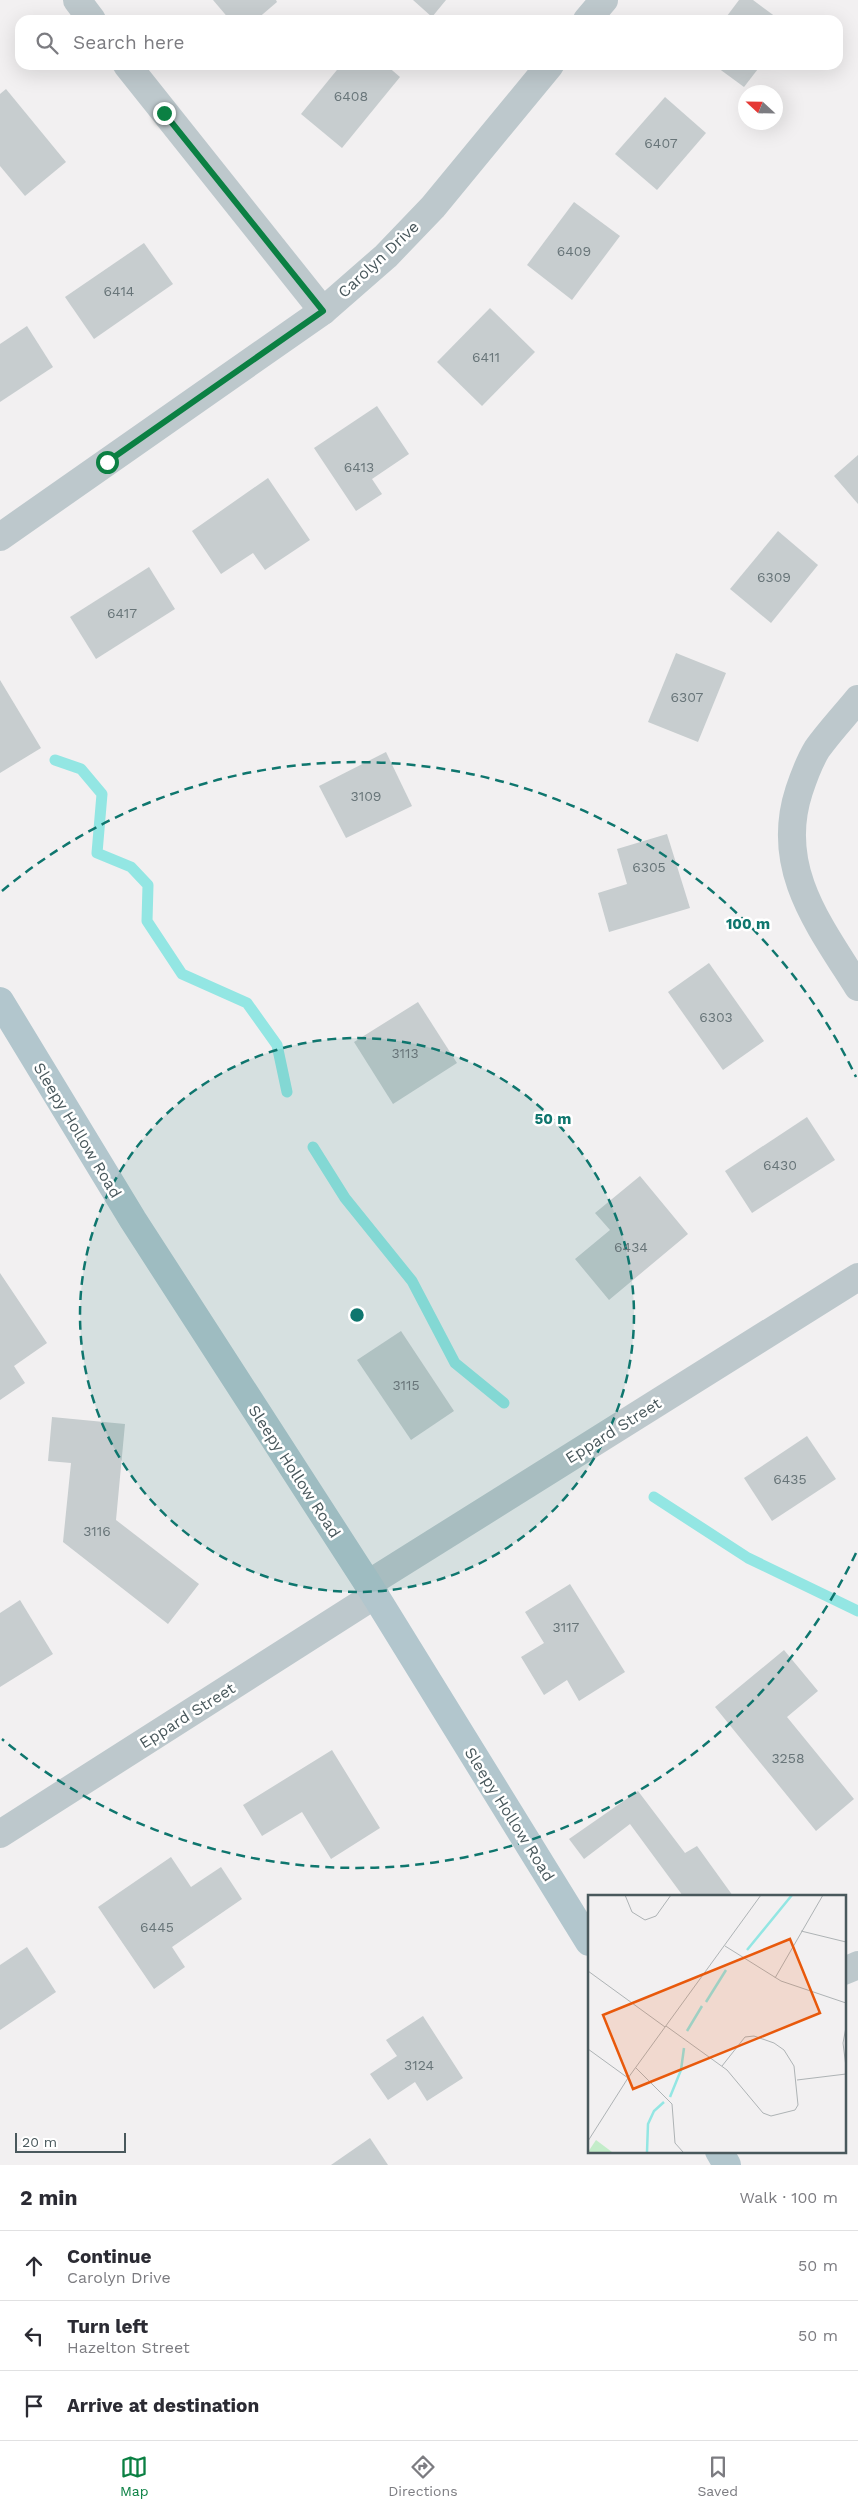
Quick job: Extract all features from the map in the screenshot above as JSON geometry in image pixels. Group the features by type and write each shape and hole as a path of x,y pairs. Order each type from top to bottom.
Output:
{"main road":[{"name":"Sleepy Hollow Road","path":"0,1001 133,1220 371,1590 588,1940"},
{"path":"720,2152 727,2165"}],"street":[{"path":"77,0 88,15"},
{"path":"591,15 604,0"},
{"path":"131,70 323,311"},
{"name":"Carolyn Drive","path":"0,537 323,311 386,256 433,207 546,70"},
{"path":"858,699 818,749 806,770 794,806 790,845 795,871 814,917 858,987"},
{"name":"Eppard Street","path":"0,1834 371,1590 858,1277"},
{"path":"846,1970 858,1965"}],"building":[{"path":"213,0 276,0 277,2 262,15 226,15"},
{"path":"413,0 446,0 434,15 430,15"},
{"path":"739,0 753,0 773,15 728,15"},
{"path":"337,70 392,70 400,77 342,148 301,114"},
{"path":"721,70 757,70 746,85 741,85"},
{"path":"6,89 66,162 25,196 0,166 0,94"},
{"path":"665,97 706,133 657,190 615,154"},
{"path":"574,202 620,236 572,300 527,265"},
{"path":"144,243 173,284 94,339 65,297"},
{"path":"490,308 535,352 482,406 437,362"},
{"path":"27,326 53,367 0,402 0,344"},
{"path":"377,406 409,454 372,479 382,494 356,511 314,448"},
{"path":"858,455 858,504 834,476"},
{"path":"268,478 310,540 265,570 253,553 221,574 192,531"},
{"path":"778,531 818,565 771,623 730,589"},
{"path":"149,567 175,609 96,659 70,617"},
{"path":"676,653 726,673 698,742 648,722"},
{"path":"0,680 41,748 0,773"},
{"path":"386,752 412,806 346,838 319,786"},
{"path":"667,834 690,908 609,932 598,893 627,884 617,849"},
{"path":"709,963 764,1041 723,1070 668,992"},
{"path":"418,1002 457,1063 393,1104 354,1042"},
{"path":"807,1117 835,1160 752,1213 725,1171"},
{"path":"640,1176 688,1234 609,1300 575,1259 610,1230 595,1213"},
{"path":"0,1273 47,1343 14,1366 25,1383 0,1400"},
{"path":"401,1331 454,1411 411,1440 357,1360"},
{"path":"52,1417 125,1424 116,1520 199,1584 168,1624 63,1542 71,1463 48,1461"},
{"path":"807,1436 836,1479 772,1521 744,1478"},
{"path":"570,1584 625,1672 579,1701 567,1680 544,1695 521,1657 544,1643 525,1612"},
{"path":"20,1600 53,1654 0,1687 0,1613"},
{"path":"784,1650 818,1691 787,1717 854,1799 816,1831 715,1707"},
{"path":"332,1750 380,1828 331,1859 302,1812 262,1836 243,1805"},
{"path":"638,1791 685,1853 697,1846 732,1895 682,1895 630,1824 584,1859 569,1839"},
{"path":"171,1857 191,1887 221,1867 242,1899 172,1947 185,1967 154,1989 98,1907"},
{"path":"27,1947 56,1992 0,2030 0,1965"},
{"path":"423,2016 463,2078 427,2101 415,2082 388,2100 370,2074 397,2056 386,2040"},
{"path":"370,2138 388,2165 331,2165"}],"waterway":[{"path":"55,760 81,769 102,794 97,853 131,867 148,885 147,921 182,974 247,1003 277,1045 287,1092"},
{"path":"313,1147 345,1198 412,1281 455,1363 504,1403"},
{"path":"654,1497 748,1558 858,1611"}],"route":[{"path":"107,462 323,311 164,113"}]}
